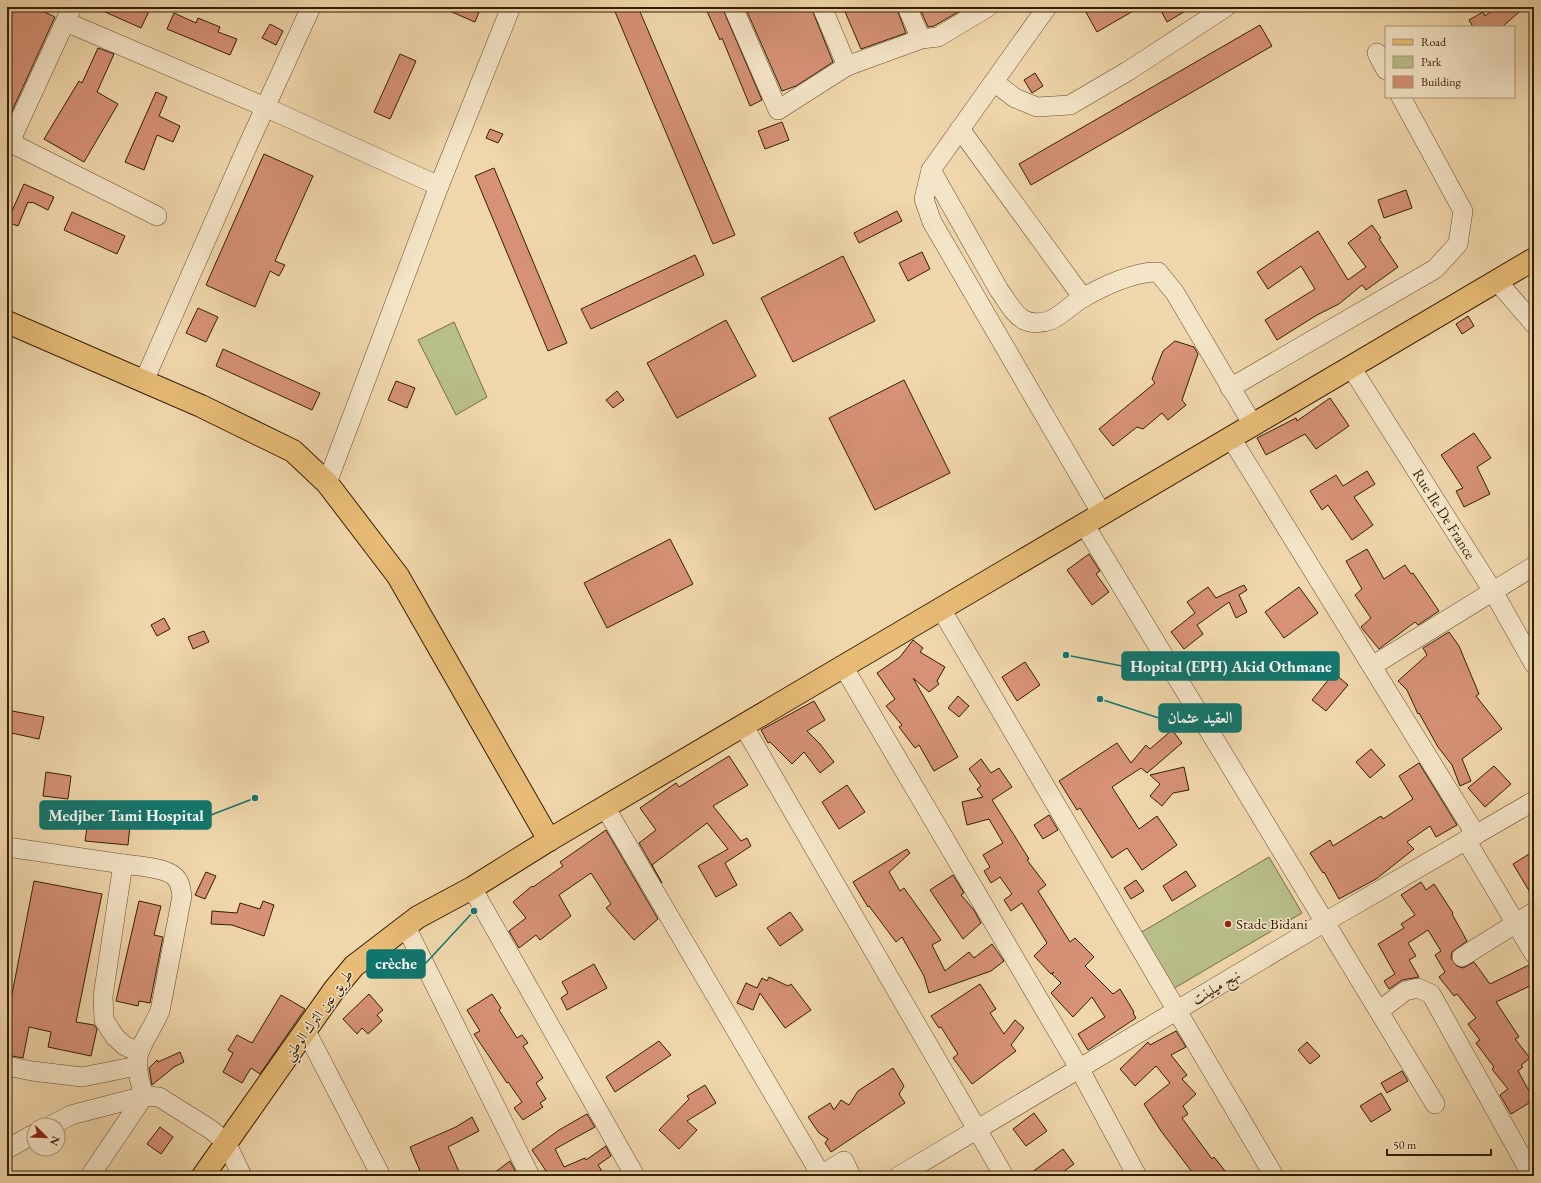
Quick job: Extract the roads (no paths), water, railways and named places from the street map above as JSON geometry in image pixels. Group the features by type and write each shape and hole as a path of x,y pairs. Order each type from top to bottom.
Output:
{"main road":[{"name":"طريق عين الترك الوطني","path":"203,1176 354,966 418,917 472,888 549,840 743,725 1534,259"},
{"path":"7,322 201,406 293,451 327,483 398,576 549,840"}],"street":[{"path":"144,381 265,107 311,7"},
{"path":"327,483 439,186 511,7"},
{"path":"733,7 778,110 847,66 921,39 938,37 988,7"},
{"path":"822,7 847,66"},
{"path":"907,7 921,39"},
{"path":"1047,7 931,170 924,199 932,222 1093,519 1325,922 1435,1104"},
{"path":"994,82 1015,98 1037,107 1070,105 1128,71 1226,7"},
{"path":"157,216 15,145 13,139 14,133 69,14 265,107 439,186"},
{"path":"1377,53 1385,68"},
{"path":"1230,388 1435,269 1458,244 1463,212 1402,98"},
{"path":"960,129 1083,298"},
{"path":"931,170 999,290 1011,308 1024,320 1038,323 1052,320 1083,298 1134,274 1158,272 1174,293 1253,425"},
{"path":"1497,281 1534,324"},
{"name":"Rue Ile De France","path":"1351,367 1494,593 1534,664"},
{"path":"1231,438 1372,666 1471,838 1516,924 1534,954"},
{"path":"1372,666 1494,593 1534,566"},
{"path":"941,609 1274,1176"},
{"path":"843,666 1079,1068 1137,1176"},
{"path":"743,725 1004,1176"},
{"name":"نهج ميلينت","path":"899,1176 1325,922 1534,801"},
{"path":"605,807 820,1175 844,1161 851,1176"},
{"path":"7,847 164,871 174,876 180,884 182,896 160,1011 154,1025 142,1043 138,1059 138,1075 144,1096 90,1176"},
{"path":"123,864 104,996 104,1020 120,1042 138,1059"},
{"path":"472,888 635,1176"},
{"path":"1462,957 1534,912"},
{"path":"406,927 530,1176"},
{"path":"1379,1011 1405,991 1418,988 1431,994 1530,1172"},
{"path":"306,1031 381,1176"},
{"path":"7,1066 32,1072 82,1077 138,1059"},
{"path":"66,1118 144,1096 159,1097 210,1129 226,1142 242,1176"},
{"path":"7,1149 26,1138"}],"place":[{"name":"Hopital (EPH) Akid Othmane","path":"1066,655"},
{"name":"العقيد عثمان","path":"1100,699"},
{"name":"Medjber Tami Hospital","path":"255,798"},
{"name":"crèche","path":"474,911"},
{"name":"Stade Bidani","path":"1228,924"}]}
